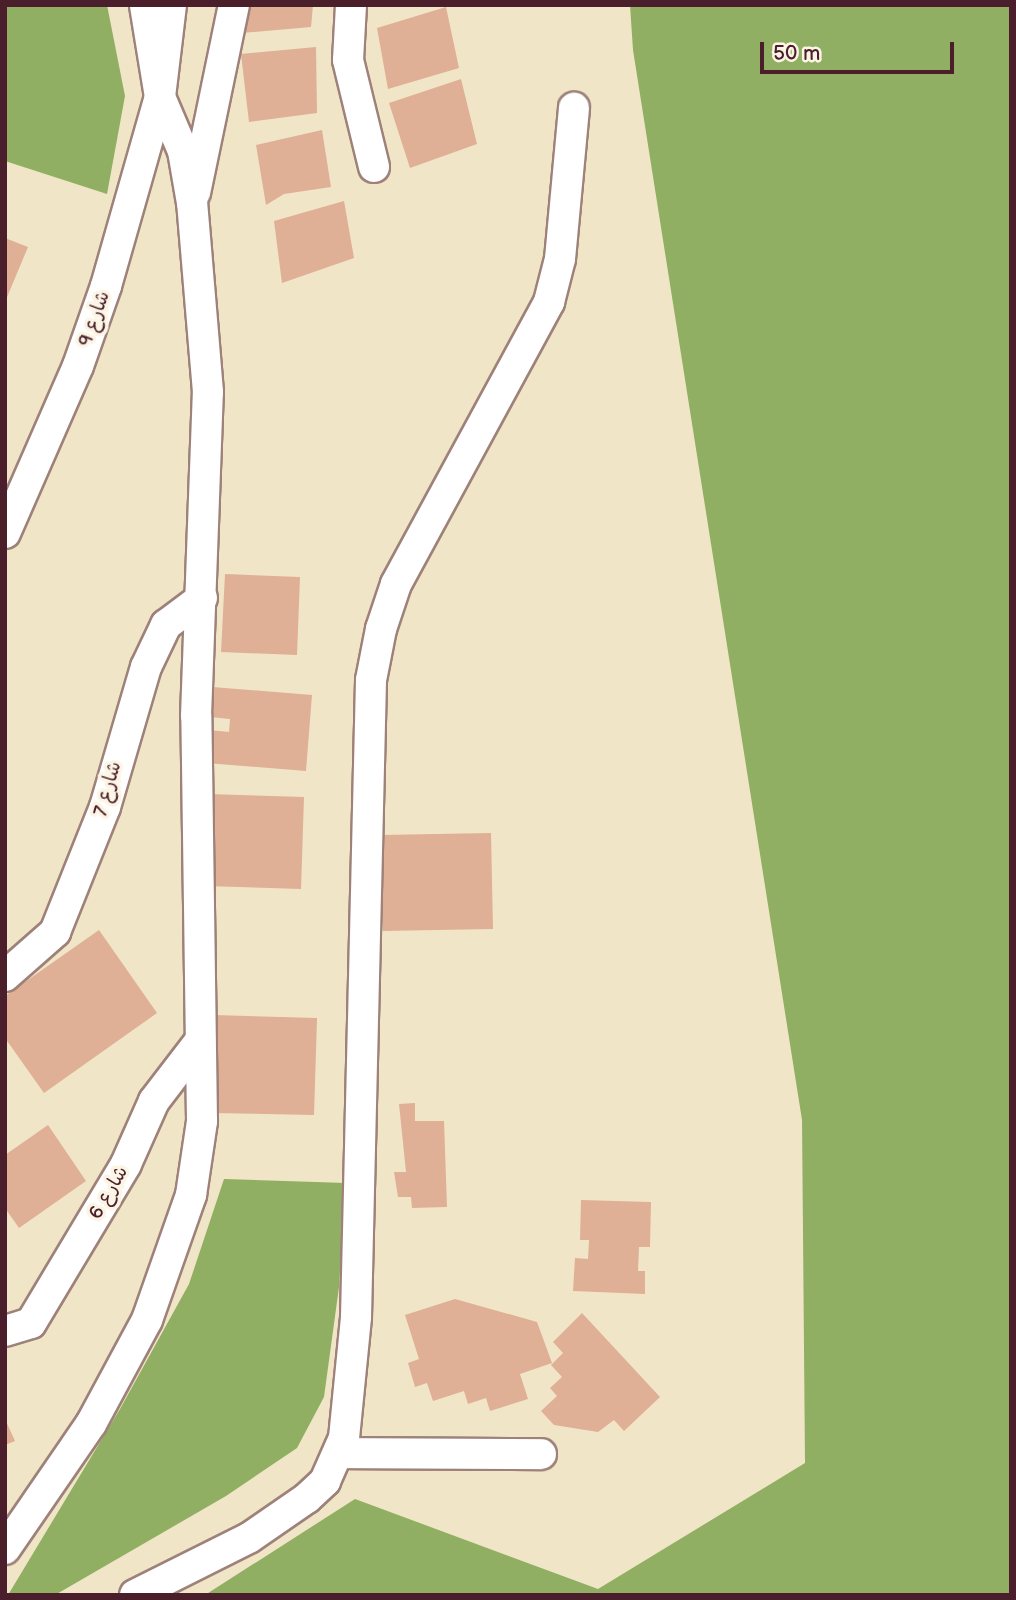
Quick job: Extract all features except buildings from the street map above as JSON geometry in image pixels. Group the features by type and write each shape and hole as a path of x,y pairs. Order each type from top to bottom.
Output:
{"street":[{"path":"5,1549 124,1370 164,1278 198,1157 200,1041 196,716 208,392 192,203 183,151 160,97 145,5"},
{"name":"شارع 9","path":"9,517 94,321 160,97 172,5"},
{"path":"192,203 214,120 234,5"},
{"path":"351,5 348,60 374,167"},
{"path":"135,1595 249,1538 298,1504 324,1481 340,1453 356,1317 372,680 381,629 396,584 549,302 560,259 574,108"},
{"name":"شارع 7","path":"5,976 55,932 105,807 146,667 166,625 202,598"},
{"name":"شارع 6","path":"5,1331 31,1322 126,1164 154,1101 200,1041"},
{"path":"340,1453 541,1454"}],"green space":[{"path":"5,5 107,5 125,96 107,194 5,161"},
{"path":"630,5 1011,5 1011,1595 205,1595 355,1499 598,1589 805,1463 802,1120 633,50"},
{"path":"224,1179 346,1183 339,1287 324,1397 297,1448 226,1496 55,1595 8,1595 120,1409 189,1284"}]}
